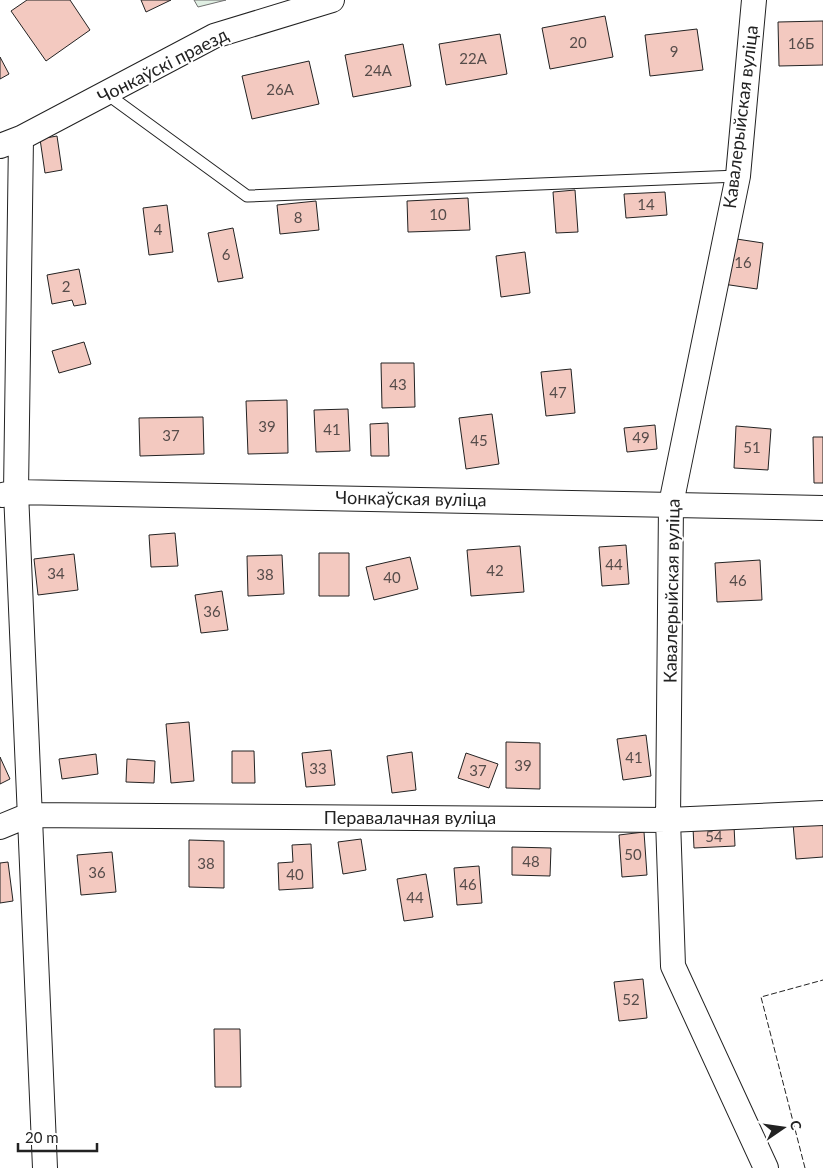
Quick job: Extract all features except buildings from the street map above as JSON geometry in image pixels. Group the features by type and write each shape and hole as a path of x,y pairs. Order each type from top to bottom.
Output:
{"street":[{"name":"Чонкаўскі праезд","path":"11,142 107,94 214,36 332,0"},
{"name":"Кавалерыйская вуліца","path":"754,0 738,176 671,504 668,820 673,966 766,1168"},
{"path":"11,142 8,494 29,815 45,1168"},
{"name":"Чонкаўская вуліца","path":"8,494 823,508"},
{"name":"Перавалачная вуліца","path":"0,827 29,815 668,820 823,813"}],"lane":[{"path":"107,94 247,196 738,176"}],"green space":[{"path":"194,0 226,0 198,7"}],"fence":[{"path":"805,1168 761,997 823,980"}]}
